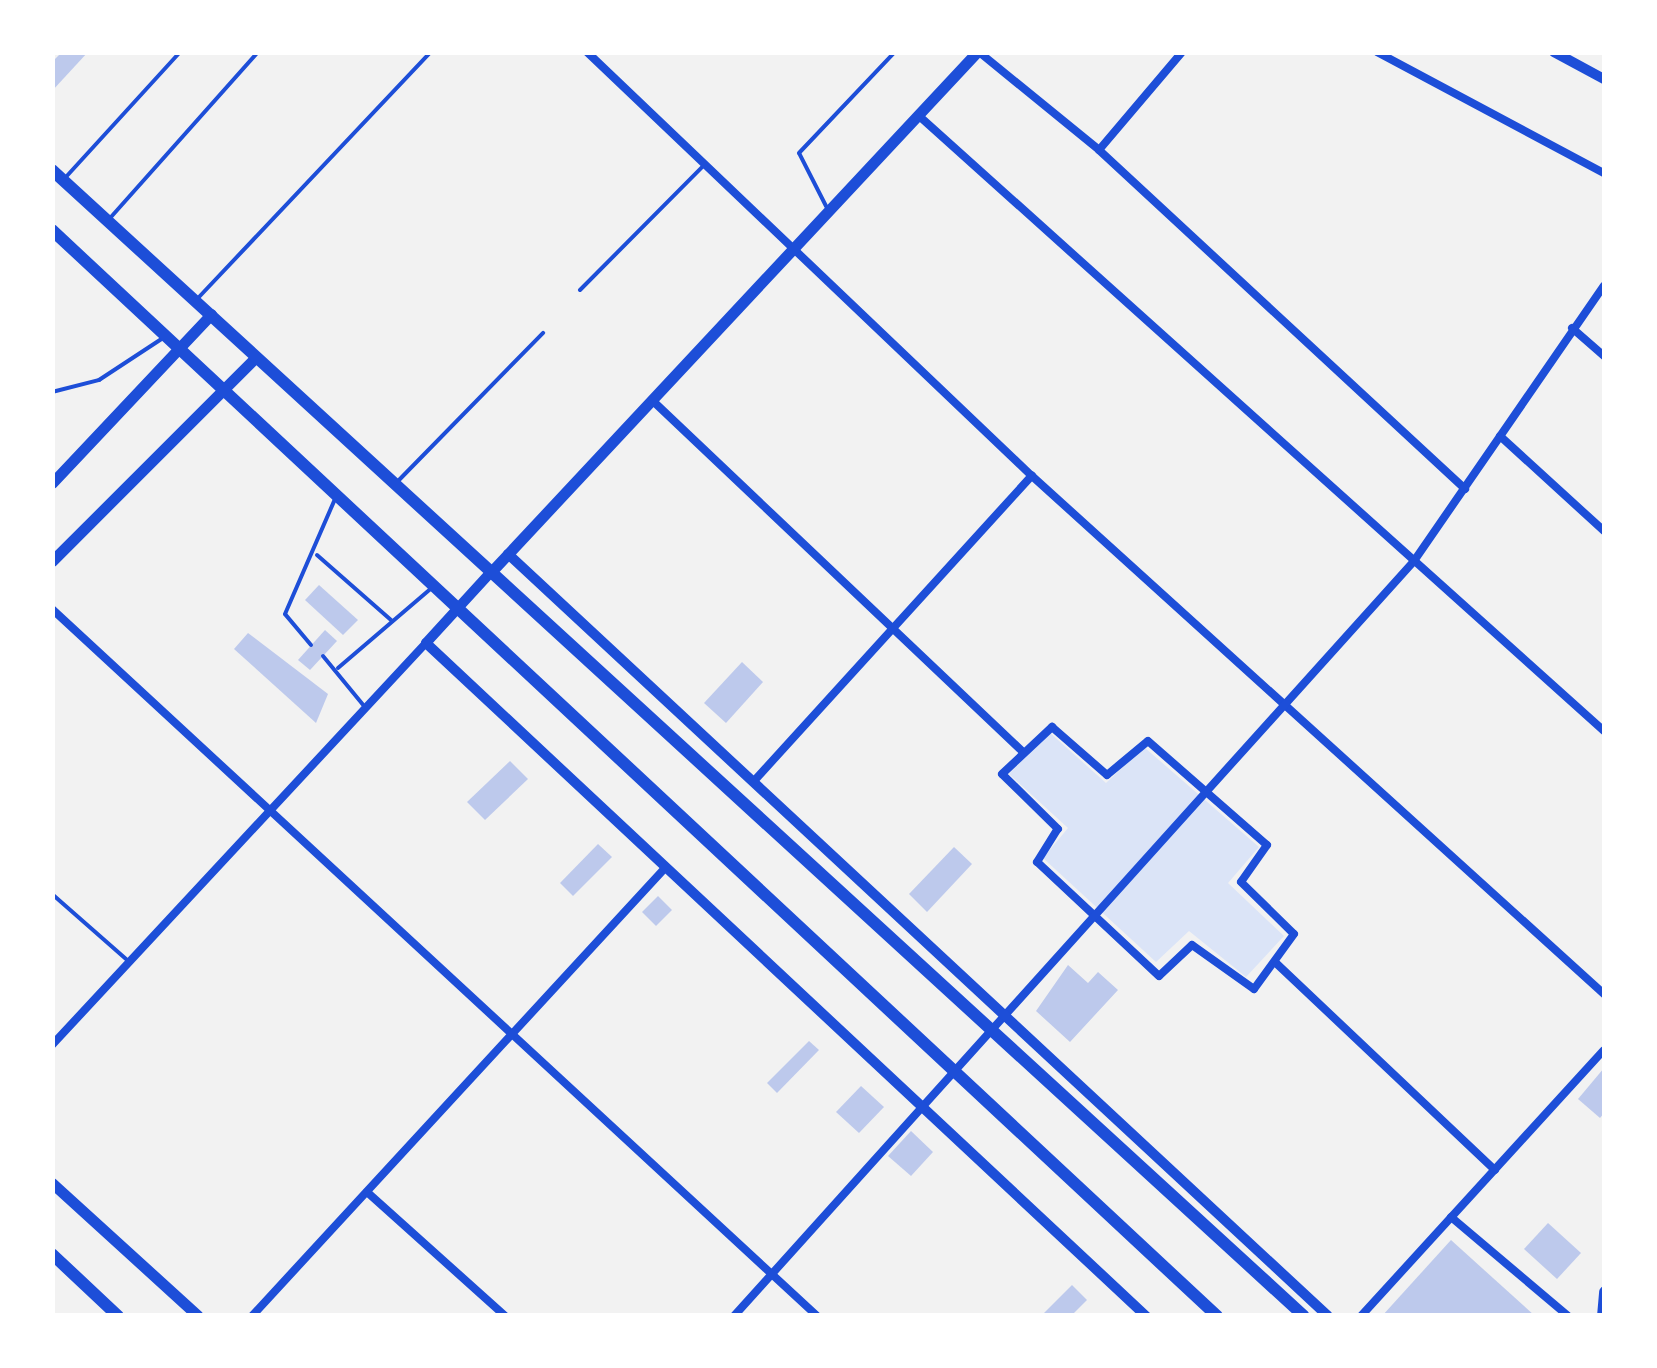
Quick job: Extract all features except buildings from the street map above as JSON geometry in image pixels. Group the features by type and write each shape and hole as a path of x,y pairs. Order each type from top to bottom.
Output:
{"main road":[{"path":"491,572 978,52"},
{"path":"58,176 1304,1316"},
{"path":"52,230 226,388 458,611 956,1063 1217,1316"},
{"path":"52,483 171,340 211,314"},
{"path":"52,561 256,356"},
{"path":"52,1183 198,1316"},
{"path":"52,1254 118,1316"},
{"path":"1602,1316 1604,1294"}],"street":[{"path":"587,52 797,244 1032,476 1604,994"},
{"path":"978,52 1099,150 1464,489"},
{"path":"1099,150 1182,52"},
{"path":"1377,52 1604,173"},
{"path":"1554,52 1604,79"},
{"path":"918,115 1604,730"},
{"path":"734,1316 1002,1010 1094,918 1414,561 1604,286"},
{"path":"1572,328 1604,356"},
{"path":"654,402 1022,751"},
{"path":"1500,436 1604,531"},
{"path":"754,781 1032,476"},
{"path":"508,554 1328,1316"},
{"path":"52,1045 127,960 367,711 491,572"},
{"path":"52,609 510,1038 817,1316"},
{"path":"426,644 1146,1316"},
{"path":"1056,728 1107,774 1143,740 1267,845 1241,882 1294,934 1277,964 1250,990 1192,945 1158,976 1035,858 1058,829 1002,777 1022,751 1056,728"},
{"path":"252,1316 666,867"},
{"path":"1277,964 1495,1170"},
{"path":"1361,1316 1604,1050"},
{"path":"367,1192 505,1316"},
{"path":"1450,1217 1568,1316"}],"lane":[{"path":"58,176 180,52"},
{"path":"108,221 258,52"},
{"path":"196,301 431,52"},
{"path":"828,210 799,153 895,52"},
{"path":"580,290 707,162"},
{"path":"395,484 543,333"},
{"path":"52,392 100,380 171,340"},
{"path":"311,645 286,614 316,554 336,494"},
{"path":"316,554 392,621"},
{"path":"338,668 434,587"},
{"path":"323,656 338,668 367,711"},
{"path":"52,894 127,960"}],"shaded area":[{"path":"1049,732 1106,783 1144,747 1259,847 1228,883 1284,936 1246,977 1189,931 1156,962 1043,858 1068,828 1009,774"}]}
